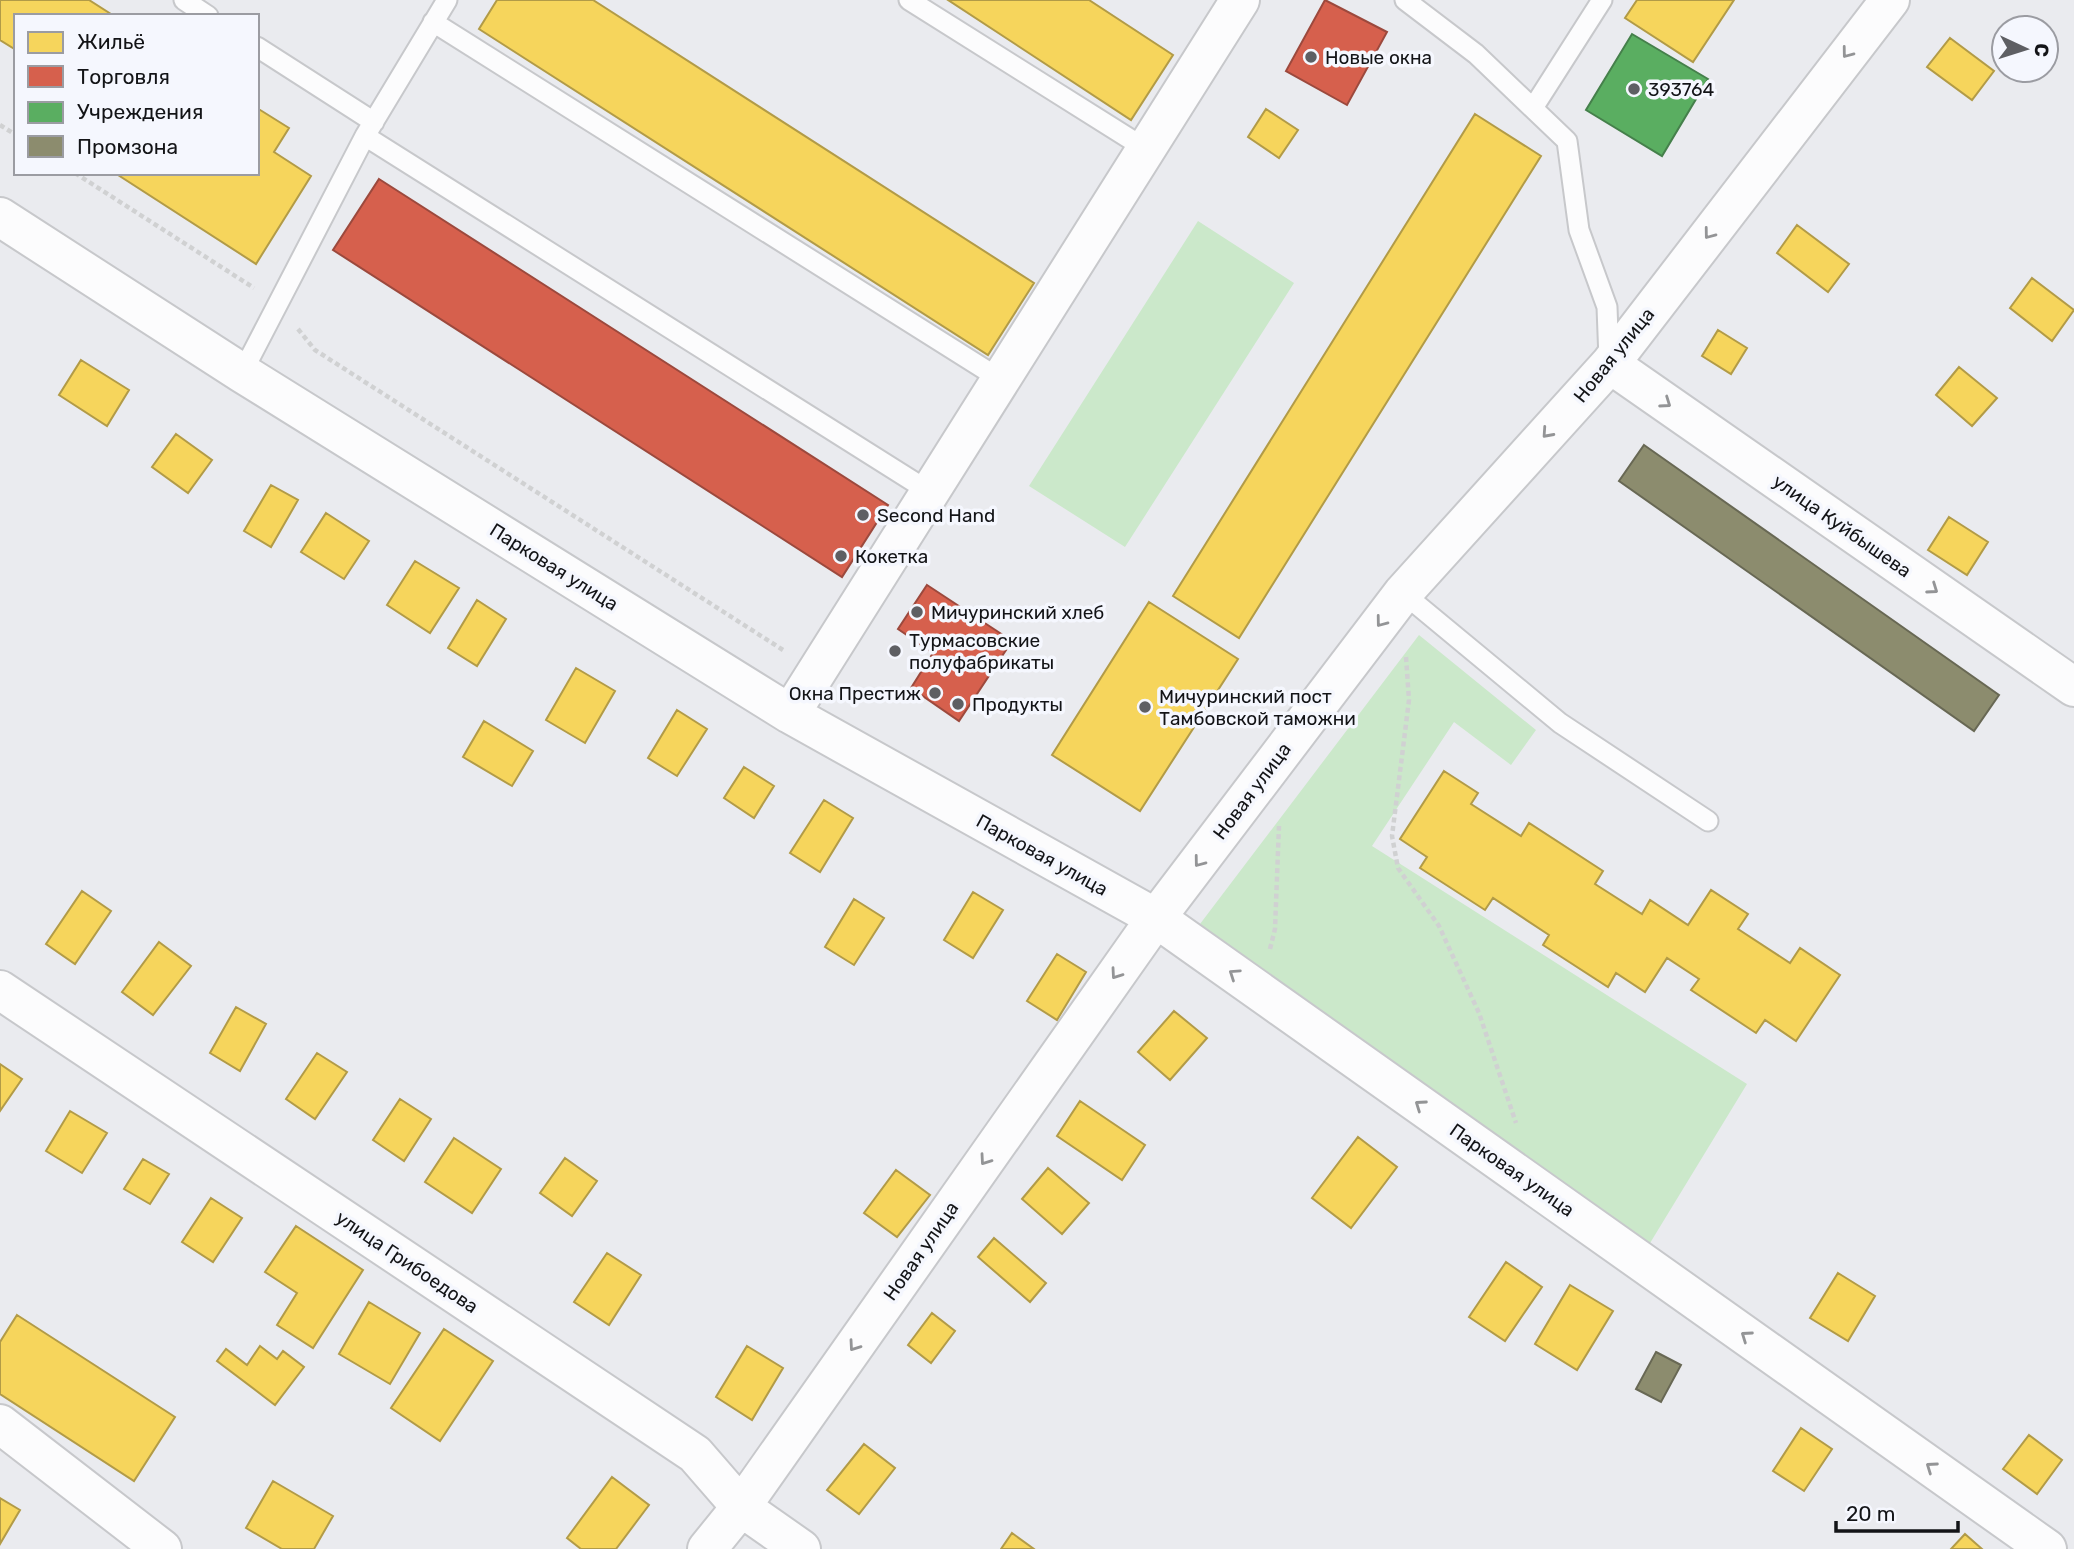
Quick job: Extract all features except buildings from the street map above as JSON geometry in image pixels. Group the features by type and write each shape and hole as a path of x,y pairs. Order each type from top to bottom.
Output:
{"street":[{"path":"790,714 1240,0"},
{"name":"Новая улица","path":"707,1549 741,1507 1156,918 1403,593 1610,364 1890,0"},
{"name":"Парковая улица","path":"0,217 242,373 790,714 1156,918 2047,1549"},
{"name":"улица Куйбышева","path":"1610,364 2074,687"},
{"name":"улица Грибоедова","path":"0,990 695,1454 741,1507 801,1549"},
{"path":"0,1424 162,1549"}],"lane":[{"path":"184,0 205,14"},
{"path":"242,373 369,129 447,0"},
{"path":"909,0 1146,149"},
{"path":"1405,0 1476,54 1567,141 1579,230 1607,307 1610,364"},
{"path":"1533,108 1602,0"},
{"path":"433,22 1000,379"},
{"path":"259,48 369,129 930,492"},
{"path":"1403,593 1560,723 1708,821"}],"path":[{"path":"78,175 279,304 315,350 817,672"},
{"path":"1403,593 1409,700 1392,836 1398,868 1439,926 1479,1013 1519,1131"},
{"path":"1259,990 1275,929 1279,819"}],"green space":[{"path":"1198,221 1294,283 1125,547 1029,486"},
{"path":"1419,635 1536,730 1511,765 1454,722 1372,846 1747,1084 1647,1248 1200,924"}],"place":[{"name":"Новые окна","path":"1311,57"},
{"name":"393764","path":"1634,89"},
{"name":"Second Hand","path":"863,515"},
{"name":"Кокетка","path":"841,556"},
{"name":"Мичуринский хлеб","path":"917,612"},
{"name":"Турмасовские полуфабрикаты","path":"895,651"},
{"name":"Окна Престиж","path":"935,693"},
{"name":"Продукты","path":"958,704"},
{"name":"Мичуринский пост Тамбовской таможни","path":"1145,707"}]}
